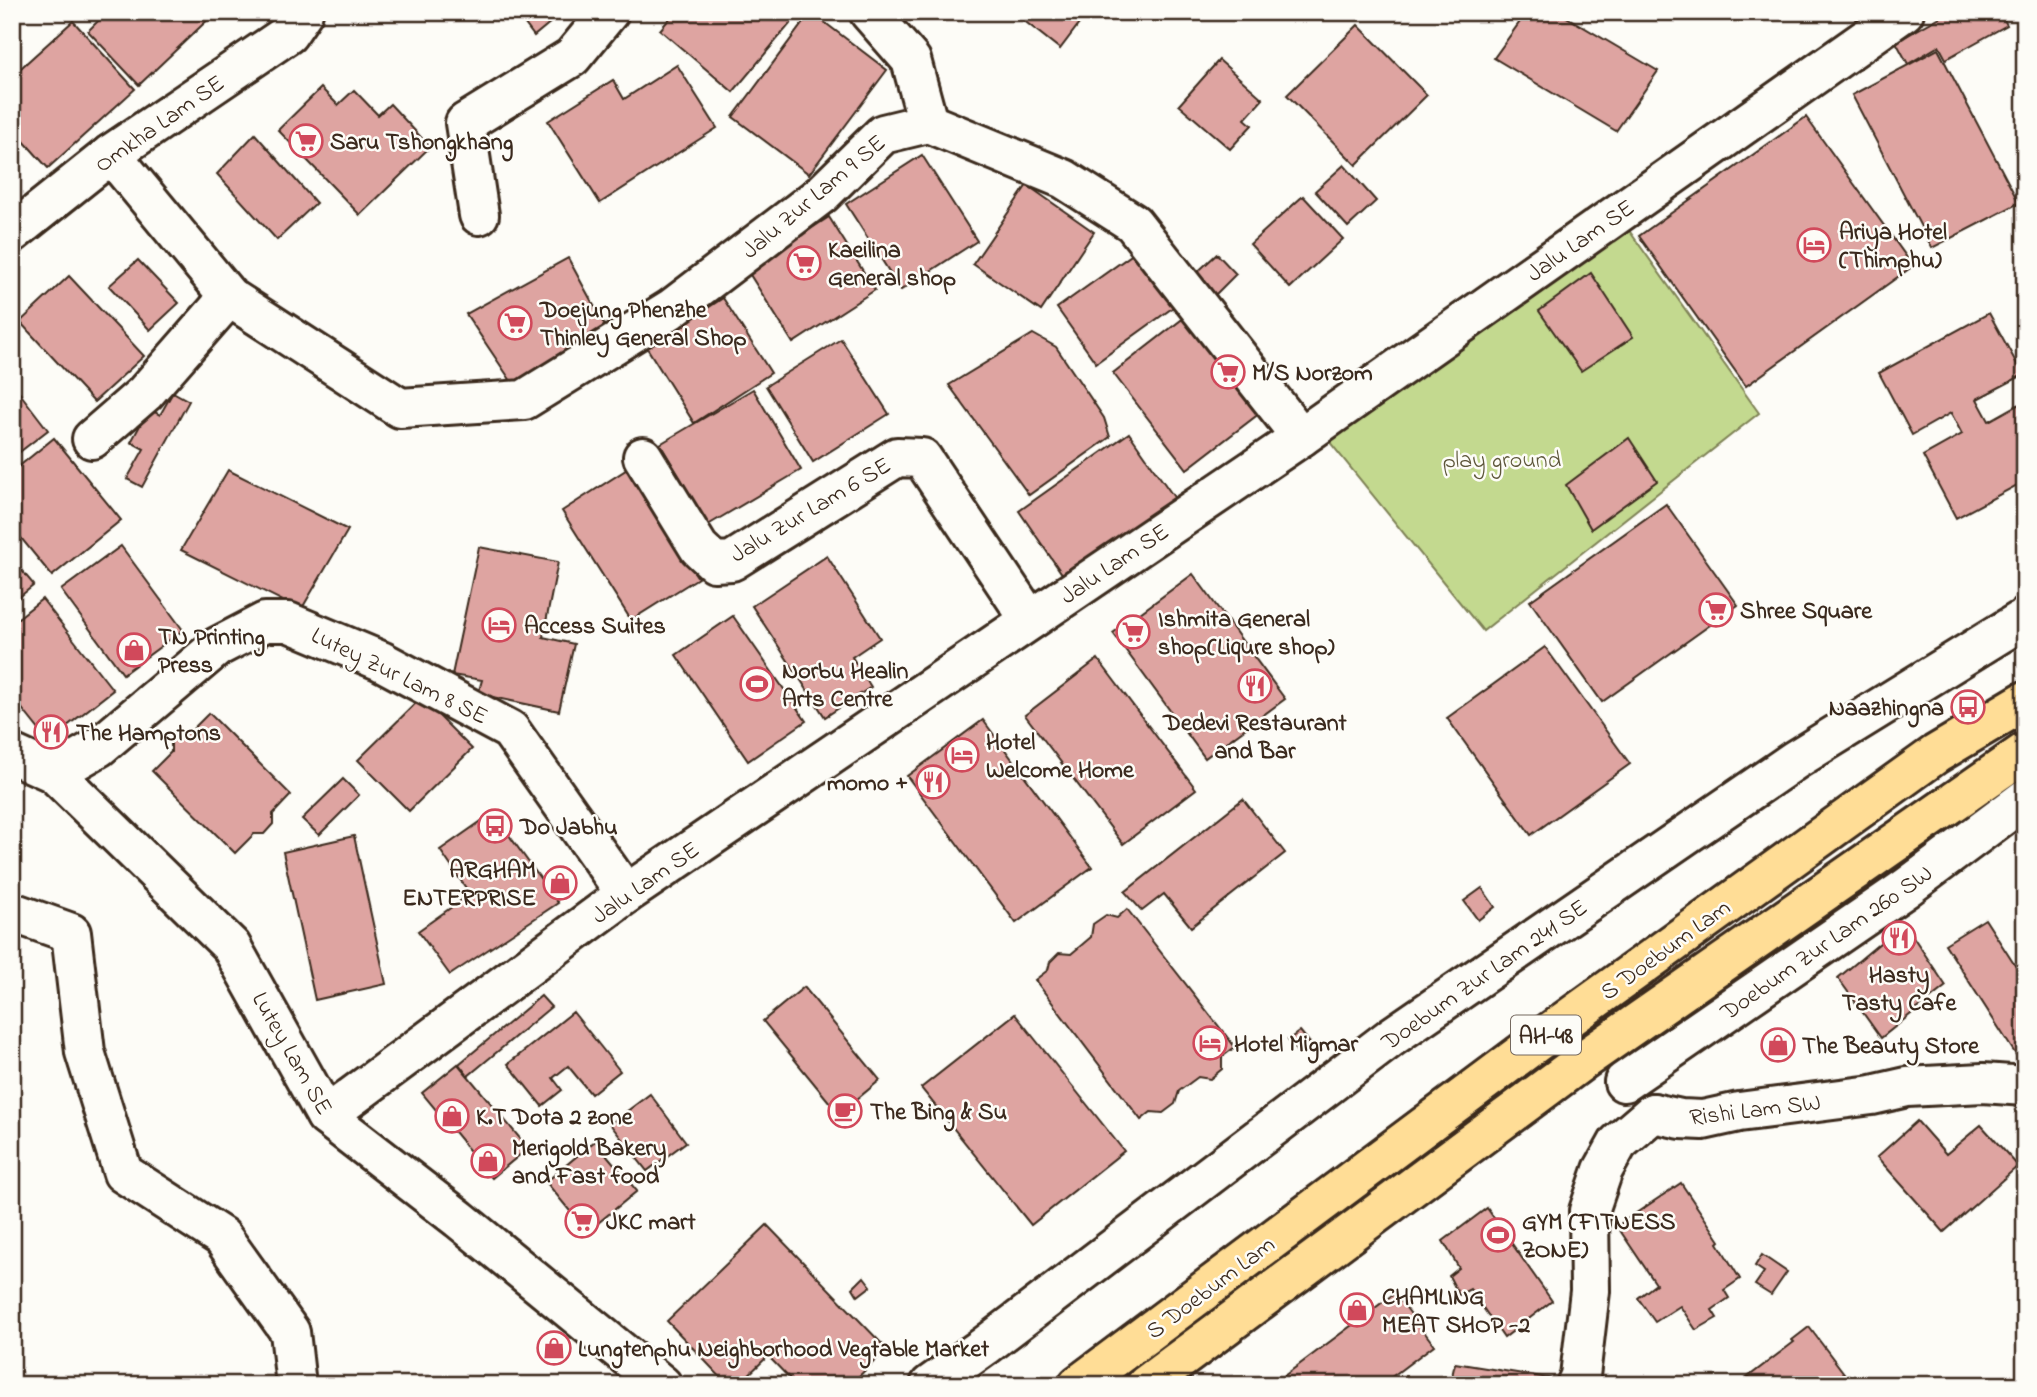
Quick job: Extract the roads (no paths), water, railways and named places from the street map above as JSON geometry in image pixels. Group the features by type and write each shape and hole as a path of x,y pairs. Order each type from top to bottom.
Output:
{"highway":[{"name":"S Doebum Lam","path":"1078,1385 1572,1016 1936,754 2025,701"},
{"name":"S Doebum Lam","path":"1146,1385 1582,1061 2025,752"}],"street":[{"name":"Omkha Lam SE","path":"12,233 111,155 288,34 303,12"},
{"path":"479,215 465,123 572,57 609,12"},
{"path":"869,12 911,60 928,123 1064,179 1133,223 1301,437"},
{"name":"Jalu Lam SE","path":"326,1116 626,894 1301,437 1904,12"},
{"name":"Jalu Zur Lam 9 SE","path":"111,155 229,297 400,408 524,400 671,309 822,194 883,134 928,123"},
{"path":"92,439 145,393 229,297"},
{"name":"Jalu Zur Lam 6 SE","path":"643,457 699,548 714,562 732,561 897,457 922,457 1030,620"},
{"name":"Doebum Zur Lam 241 SE","path":"930,1385 1393,1036 1795,760 2025,618"},
{"name":"Lutey Zur Lam 8 SE","path":"54,773 99,747 217,647 265,622 288,622 381,661 510,730 626,894"},
{"name":"Lutey Lam SE","path":"12,754 54,773 231,946 326,1116 459,1219 662,1385"},
{"name":"Doebum Zur Lam 260 SW","path":"1624,1082 1906,888 2025,799"},
{"path":"12,912 71,933 85,1052 123,1173 222,1237 290,1332 296,1385"},
{"path":"1582,1061 1606,1067 1636,1091 1653,1113"},
{"name":"Rishi Lam SW","path":"1576,1385 1580,1377 1590,1291 1589,1211 1603,1170 1618,1143 1653,1113 1703,1120 1813,1101 1872,1095 1907,1087 1983,1083 2025,1086"}],"place":[{"name":"Saru Tshongkhang","path":"306,141"},
{"name":"Ariya Hotel (Thimphu)","path":"1814,245"},
{"name":"Kaeilina General shop","path":"804,263"},
{"name":"Doejung Phenzhe Thinley General Shop","path":"515,323"},
{"name":"M/S Norzom","path":"1228,372"},
{"name":"Shree Square","path":"1716,610"},
{"name":"Access Suites","path":"499,625"},
{"name":"Ishmita General shop(Liqure shop)","path":"1133,632"},
{"name":"TN Printing Press","path":"134,650"},
{"name":"Norbu Healin Arts Centre","path":"757,684"},
{"name":"Dedevi Restaurant and Bar","path":"1255,686"},
{"name":"Naazhingna","path":"1968,707"},
{"name":"The Hamptons","path":"51,732"},
{"name":"Hotel Welcome Home","path":"962,755"},
{"name":"momo +","path":"933,782"},
{"name":"Do Jabhu","path":"495,826"},
{"name":"ARGHAM ENTERPRISE","path":"560,883"},
{"name":"Hasty Tasty Cafe","path":"1899,938"},
{"name":"Hotel Migmar","path":"1210,1043"},
{"name":"The Beauty Store","path":"1778,1045"},
{"name":"The Bing & Su","path":"845,1111"},
{"name":"K.T Dota 2 zone","path":"452,1116"},
{"name":"Merigold Bakery and Fast food","path":"488,1161"},
{"name":"JKC mart","path":"582,1221"},
{"name":"GYM (FITNESS ZONE)","path":"1498,1235"},
{"name":"CHAMLING MEAT SHOP -2","path":"1357,1310"},
{"name":"Lungtenphu Neighborhood Vegtable Market","path":"554,1348"}],"park label":[{"name":"play ground","path":"1502,459"}]}
